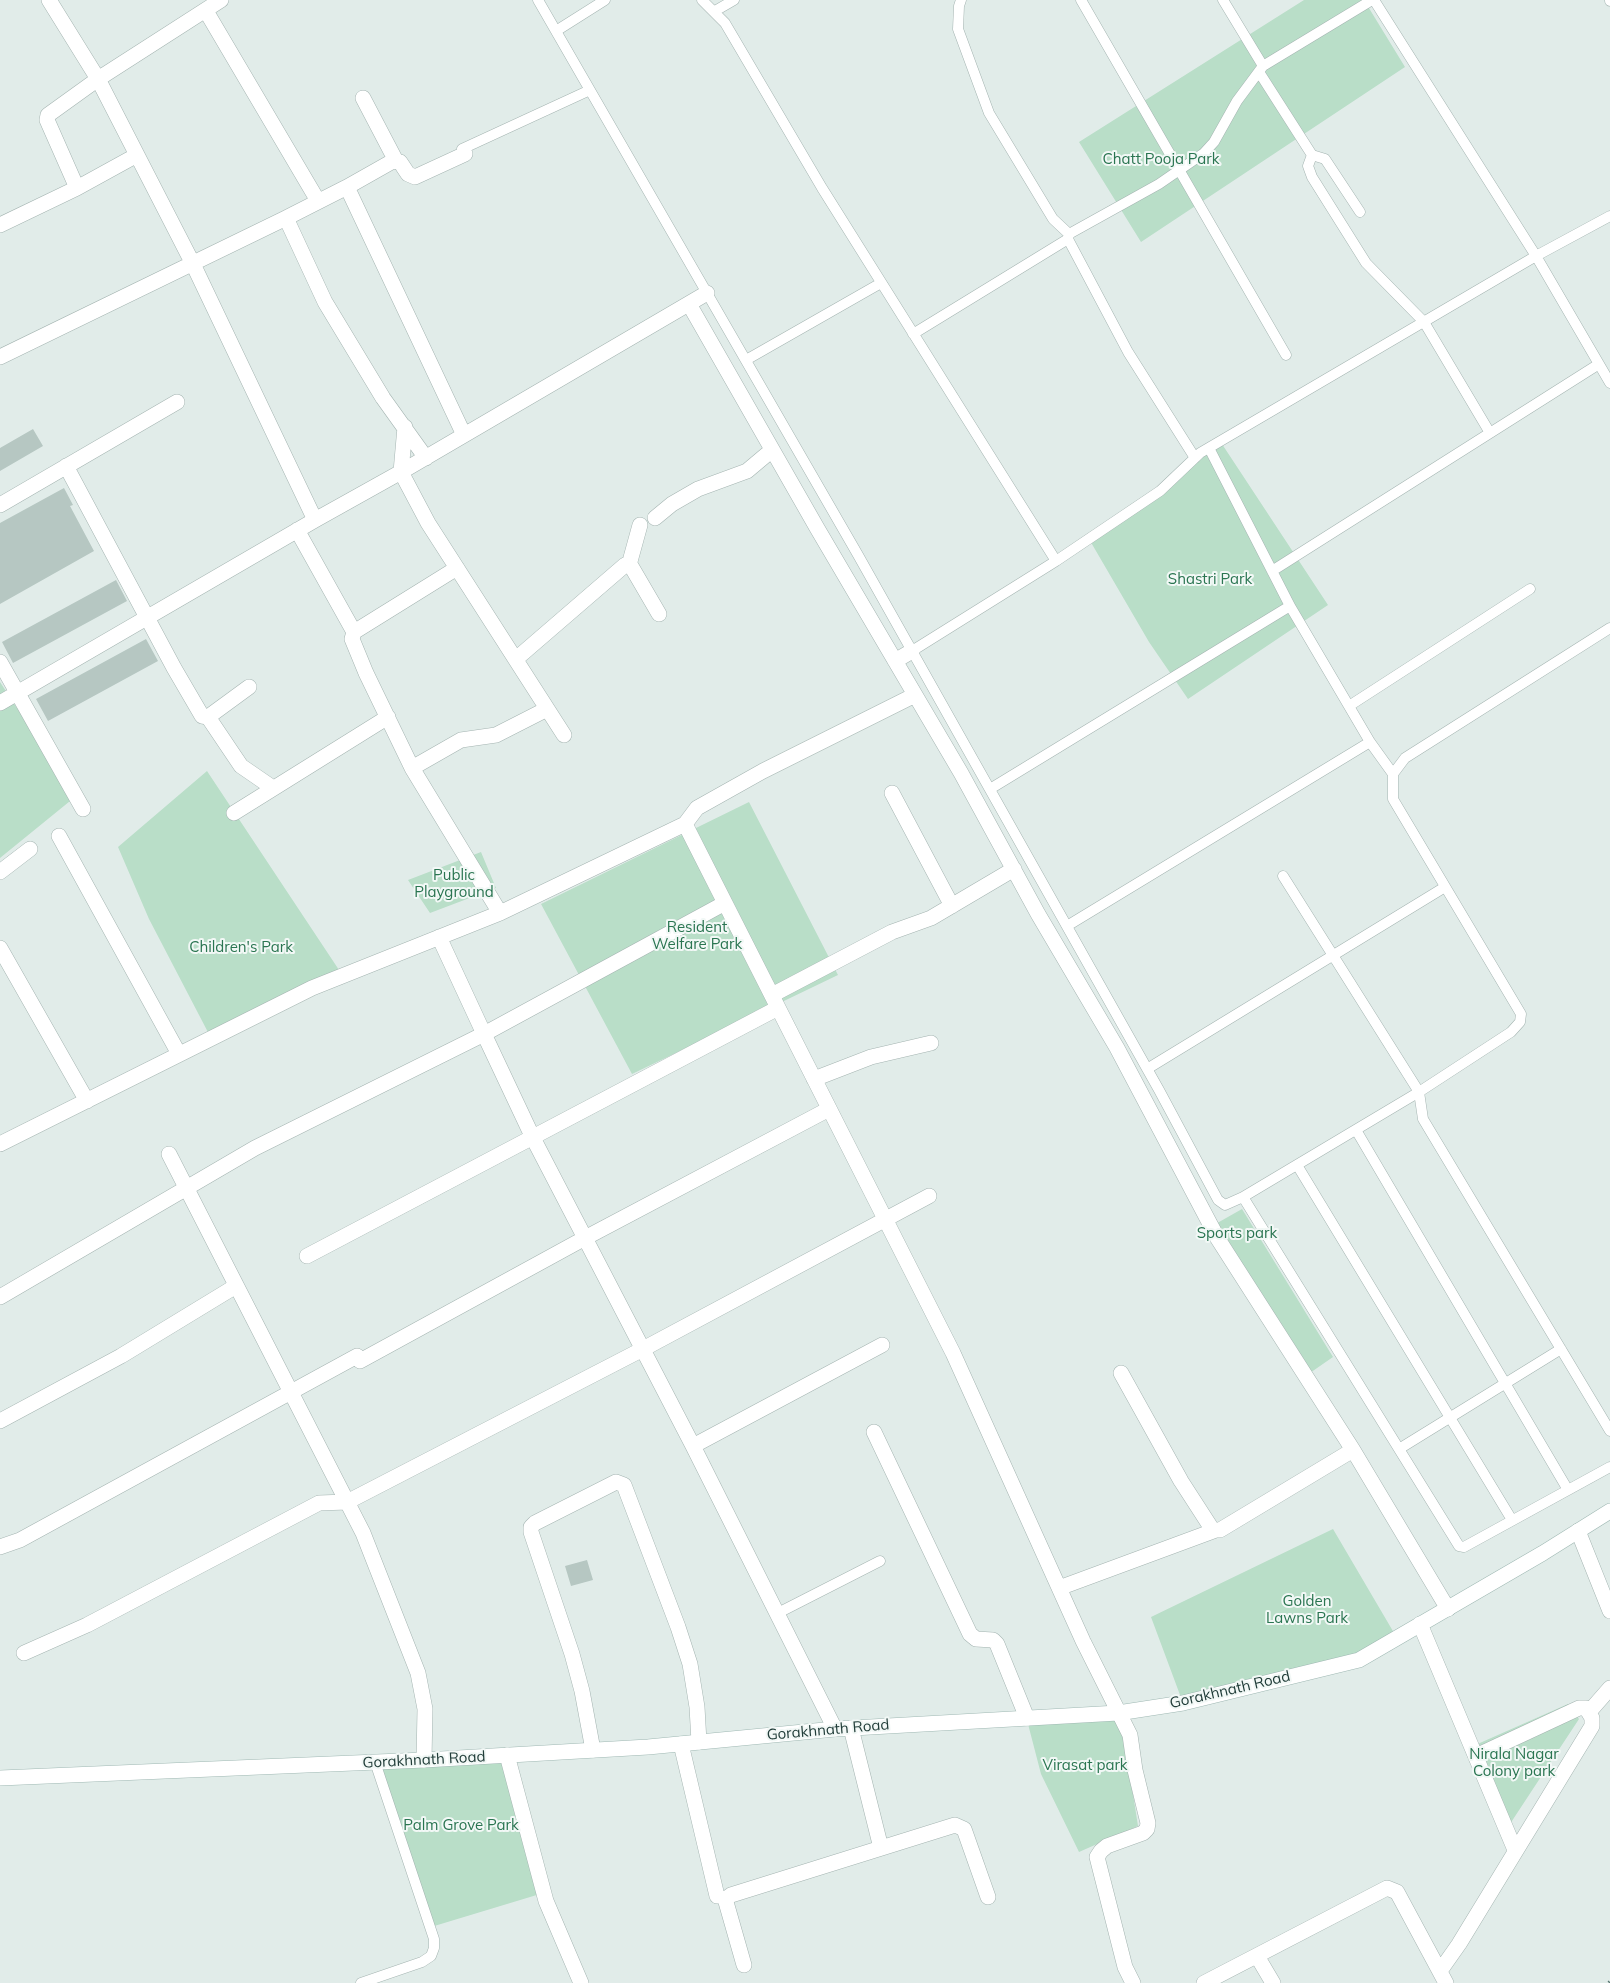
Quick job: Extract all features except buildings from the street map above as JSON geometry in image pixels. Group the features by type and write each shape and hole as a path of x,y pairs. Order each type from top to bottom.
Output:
{"street":[{"path":"49,0 98,79 193,264 315,520"},
{"path":"76,188 47,120 48,115 98,79 221,0"},
{"path":"206,10 318,201"},
{"path":"363,98 396,161 408,174 415,177 463,152"},
{"path":"0,225 76,188 137,155"},
{"path":"0,357 286,218 396,161"},
{"path":"347,187 464,435"},
{"path":"286,218 325,302 383,398 426,458"},
{"path":"0,703 297,530 426,458 707,293"},
{"path":"689,304 1117,1048 1218,1239 1353,1450 1448,1608"},
{"path":"0,505 178,402"},
{"path":"404,427 401,472 428,523 564,735"},
{"path":"655,518 672,504 698,489 746,471 772,450"},
{"path":"66,466 202,716 208,717 249,687"},
{"path":"640,525 629,565 659,614"},
{"path":"297,530 354,632"},
{"path":"516,659 622,566 629,565"},
{"path":"457,568 354,632 352,638 366,673 412,768 500,913"},
{"path":"895,661 912,650"},
{"path":"0,662 83,809"},
{"path":"0,1144 312,988 500,913 685,824 697,808 763,771 915,695"},
{"path":"412,768 461,740 496,735 547,709"},
{"path":"234,813 388,716"},
{"path":"208,717 241,766 273,788"},
{"path":"892,793 952,906"},
{"path":"685,824 953,1353 1059,1588 1130,1735 1135,1770 1148,1823 1147,1829 1143,1833 1107,1846 1098,1857 1125,1967 1133,1983"},
{"path":"59,836 179,1054"},
{"path":"0,872 30,849"},
{"path":"307,1256 533,1138 775,1002 887,935 931,918 1014,869"},
{"path":"0,1296 254,1148 484,1034 725,903"},
{"path":"439,937 533,1138 778,1612 835,1729"},
{"path":"0,948 87,1100"},
{"path":"814,1079 871,1057 931,1043"},
{"path":"0,1547 20,1540 291,1392 359,1359 829,1109"},
{"path":"169,1154 362,1533 418,1673 425,1709 424,1760"},
{"path":"24,1653 86,1625 318,1503 347,1502 643,1349 929,1196"},
{"path":"0,1420 121,1356 236,1286"},
{"path":"692,1446 882,1345"},
{"path":"1121,1373 1181,1481 1212,1529 1216,1530"},
{"path":"874,1432 970,1634 976,1639 993,1640 997,1644 1027,1718"},
{"path":"1059,1588 1229,1525 1353,1450"},
{"path":"593,1750 582,1691 572,1654 530,1532 531,1527 535,1523 616,1482 624,1485 678,1627 691,1673 698,1708 699,1742"},
{"name":"Gorakhnath Road","path":"0,1778 424,1760 593,1750 682,1744 835,1729 1118,1713 1183,1703 1359,1660 1610,1511"},
{"path":"1578,1531 1610,1611"},
{"path":"1420,1624 1515,1850"},
{"path":"1589,1712 1610,1688"},
{"path":"1443,1977 1515,1850 1592,1726 1592,1718 1586,1708 1579,1708 1476,1756"},
{"path":"850,1728 881,1848"},
{"path":"682,1744 717,1896"},
{"path":"508,1755 546,1902 581,1983"},
{"path":"744,1965 726,1902 727,1898 731,1895 955,1825 964,1829 988,1896"},
{"path":"1204,1983 1387,1888 1392,1888 1397,1892 1443,1977"},
{"path":"1256,1956 1274,1983"}],"lane":[{"path":"538,0 912,650 1147,1069 1218,1200 1225,1206 1419,1092 1511,1032 1520,1022 1521,1014 1393,799 1393,774 1370,742 1290,606 1209,448"},
{"path":"556,31 605,0"},
{"path":"702,0 725,23 822,188 1056,561"},
{"path":"715,11 734,0"},
{"path":"961,0 958,29 989,112 1053,219 1068,236 1128,352 1195,458"},
{"path":"1081,0 1286,355"},
{"path":"1223,0 1312,155 1325,159 1360,212"},
{"path":"913,334 1068,236 1159,184 1204,153 1214,142 1238,101 1261,69 1373,0 1536,256 1610,383"},
{"path":"463,152 590,90"},
{"path":"1312,155 1308,166 1312,177 1366,263 1424,322 1490,433"},
{"path":"912,650 1056,561 1160,491 1195,458 1209,448 1536,256 1610,216"},
{"path":"746,360 882,283"},
{"path":"1272,571 1599,364"},
{"path":"1349,706 1530,590"},
{"path":"990,789 1290,606"},
{"path":"1393,774 1405,758 1610,628"},
{"path":"1067,926 1370,742"},
{"path":"1283,876 1419,1092 1423,1119 1610,1431"},
{"path":"1147,1069 1445,886"},
{"path":"1356,1130 1568,1490"},
{"path":"1297,1165 1512,1520"},
{"path":"1243,1197 1459,1546 1464,1547 1610,1468"},
{"path":"1399,1449 1561,1349"},
{"path":"778,1612 880,1561"},
{"path":"361,1983 422,1962 431,1956 434,1948 434,1939 376,1762"}],"green space":[{"name":"Chatt Pooja Park","path":"1304,0 1364,0 1405,67 1141,242 1079,142"},
{"name":"Shastri Park","path":"1220,441 1328,605 1188,699 1149,642 1089,539"},
{"path":"0,682 75,797 0,858"},
{"name":"Children's Park","path":"207,771 343,976 211,1038 149,919 118,847"},
{"name":"Resident Welfare Park","path":"749,802 838,975 632,1074 541,904"},
{"name":"Public Playground","path":"481,852 496,888 430,913 408,880"},
{"name":"Sports park","path":"1242,1209 1333,1357 1307,1375 1212,1226"},
{"name":"Golden Lawns Park","path":"1333,1529 1397,1638 1359,1660 1183,1703 1151,1617"},
{"name":"Nirala Nagar Colony park","path":"1568,1704 1579,1719 1506,1830 1473,1746"},
{"name":"Virasat park","path":"1114,1718 1124,1737 1138,1826 1079,1852 1041,1774 1028,1724"},
{"name":"Palm Grove Park","path":"505,1758 540,1894 431,1927 379,1765"}]}
